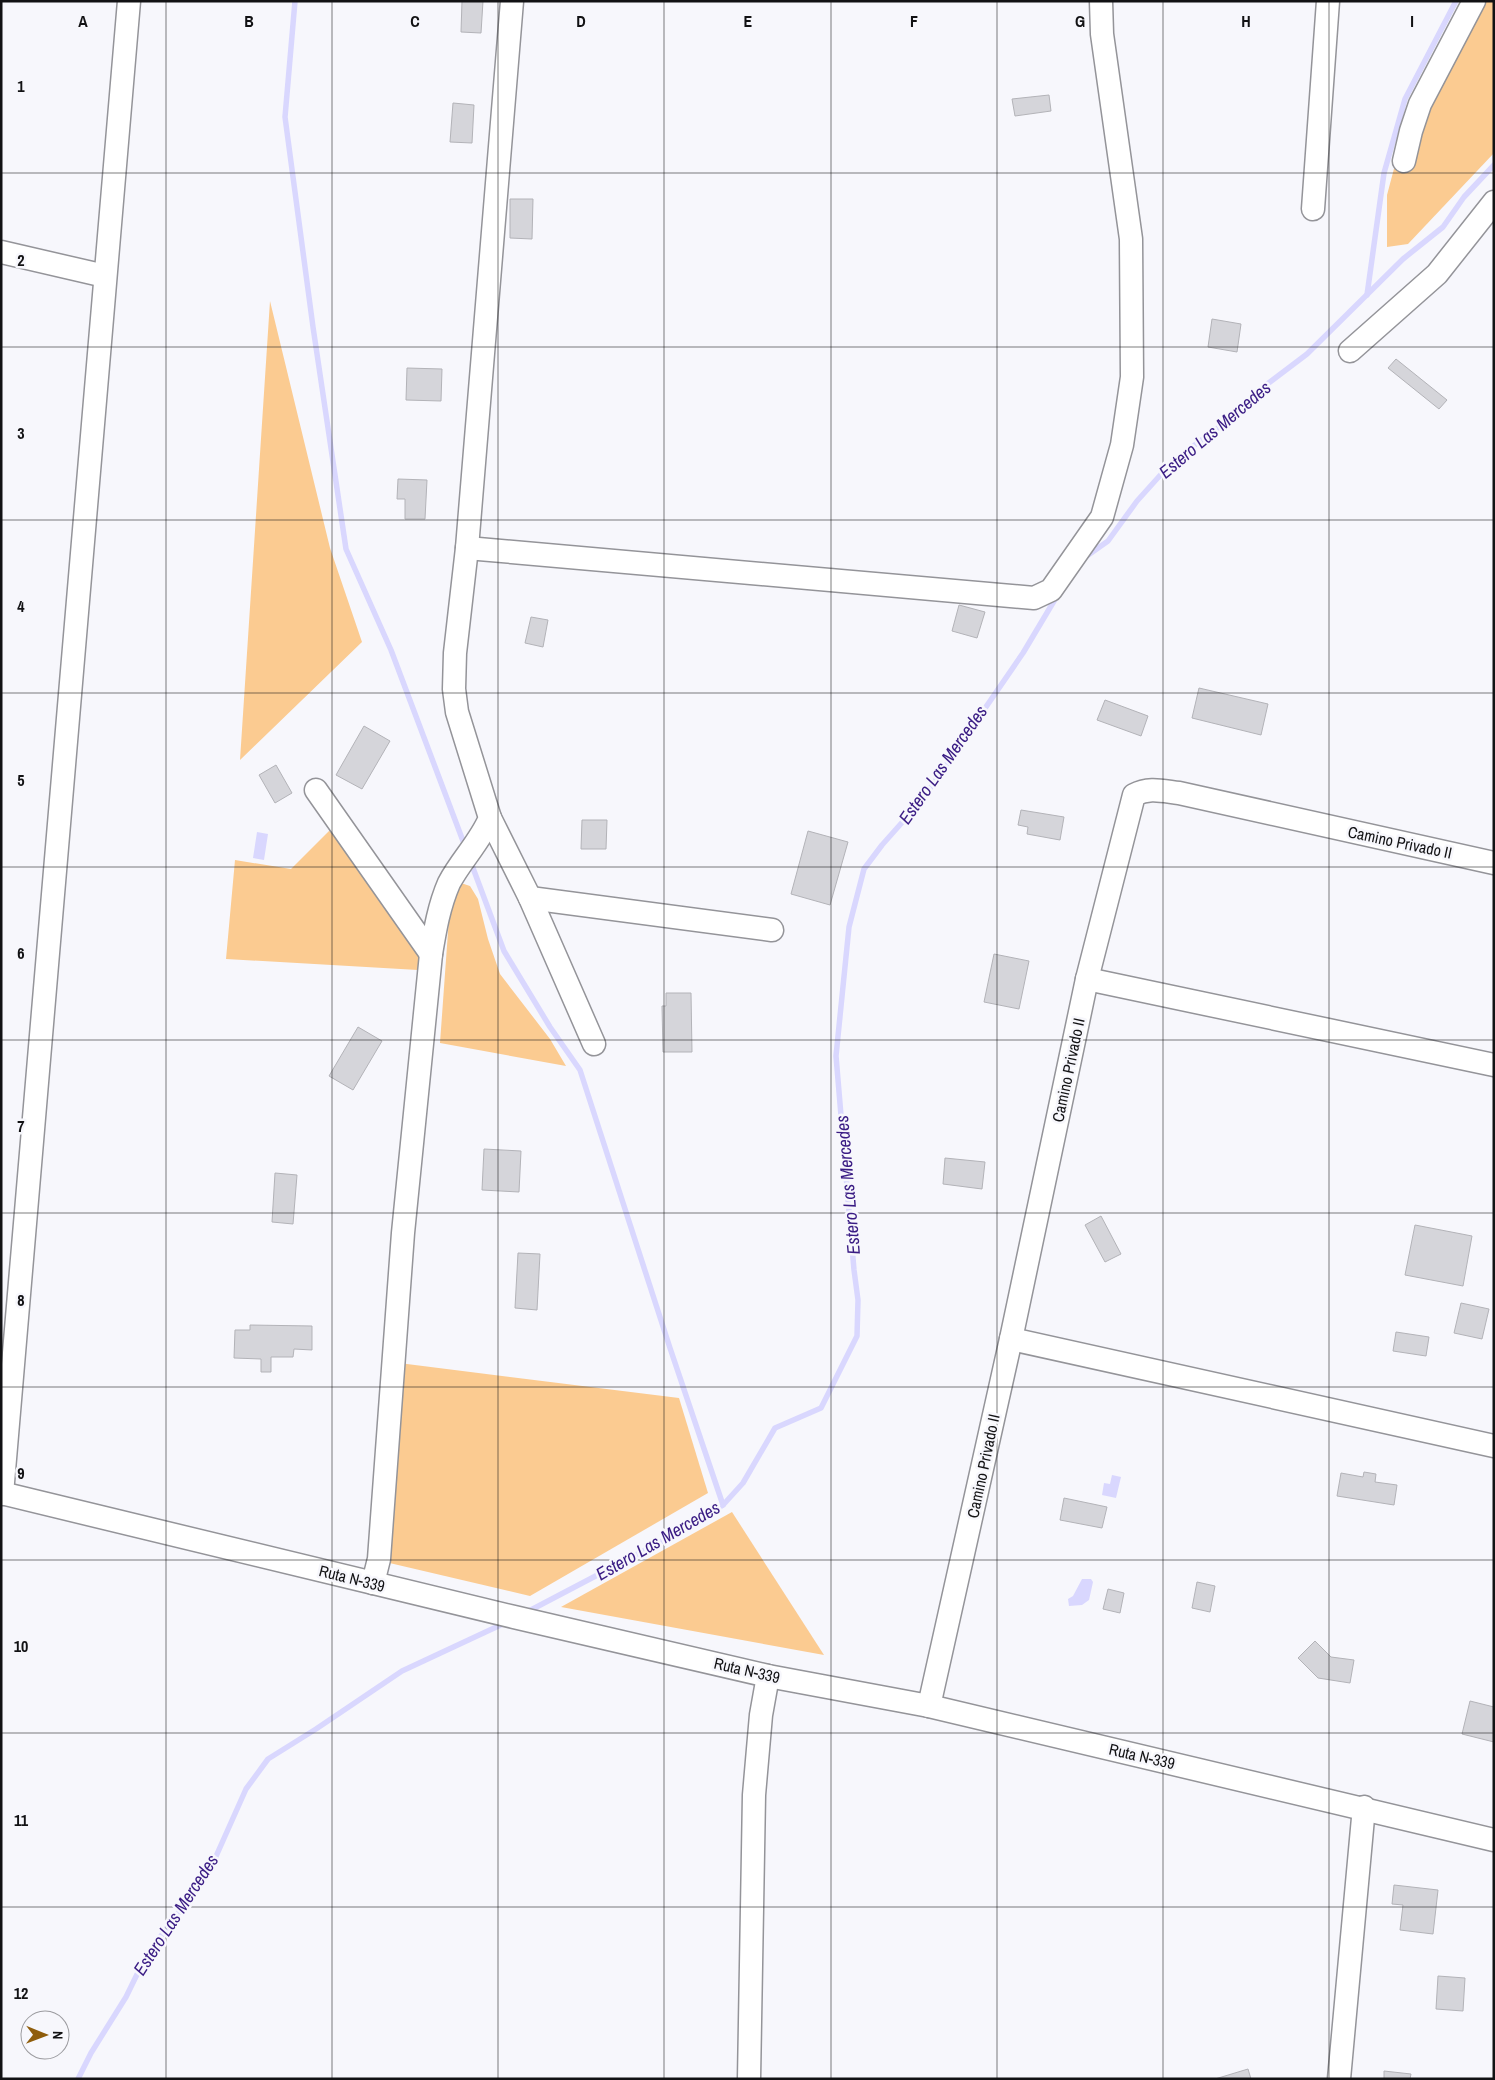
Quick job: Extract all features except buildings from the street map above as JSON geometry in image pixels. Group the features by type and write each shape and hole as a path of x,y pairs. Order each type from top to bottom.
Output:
{"street":[{"path":"2,1494 129,1"},
{"path":"512,1 467,548 455,652 454,689 457,712 490,818 530,898 594,1044"},
{"path":"467,548 1034,598 1051,590 1102,517 1122,445 1132,377 1131,239 1102,34 1101,1"},
{"path":"1313,209 1328,1"},
{"path":"1404,161 1420,104 1474,1"},
{"path":"1350,351 1437,274 1494,202"},
{"path":"1,252 105,276"},
{"path":"316,790 431,954"},
{"name":"Camino Privado II","path":"929,1706 1011,1339 1087,979 1129,807 1134,795 1144,790 1178,793 1494,862"},
{"path":"373,1583 380,1559 403,1233 431,954 437,916 450,882 483,835 490,818"},
{"path":"530,898 772,930"},
{"path":"1087,979 1494,1065"},
{"path":"1011,1339 1494,1446"},
{"name":"Ruta N-339","path":"2,1494 768,1676 929,1706 1364,1807 1494,1840"},
{"path":"749,2079 754,1795 761,1715 768,1676"},
{"path":"1339,2079 1364,1807"}],"shaded area":[{"path":"1464,1 1494,1 1494,153 1408,244 1387,247 1387,195 1412,101"},
{"path":"270,301 330,548 362,642 240,760"},
{"path":"329,831 354,836 422,936 418,970 226,959 235,860 291,869"},
{"path":"455,881 470,886 478,899 488,939 500,974 550,1039 566,1066 440,1043 449,918"},
{"path":"399,1363 679,1398 708,1493 530,1596 381,1561"},
{"path":"732,1512 824,1655 561,1607"}],"water":[{"path":"257,832 268,834 264,860 253,858"},
{"path":"1112,1475 1121,1477 1116,1498 1102,1495 1104,1483 1110,1484"},
{"path":"1082,1579 1091,1579 1093,1582 1089,1600 1082,1605 1069,1606 1068,1599 1073,1596"}],"waterway":[{"path":"295,1 285,117 313,327 346,549 391,650 466,849"},
{"path":"1367,295 1384,173 1405,99 1456,1"},
{"name":"Estero Las Mercedes","path":"1084,558 1108,541 1137,501 1173,461 1218,428 1258,391 1307,354 1403,259 1443,227 1464,197 1494,165"},
{"name":"Estero Las Mercedes","path":"527,1612 687,1528 723,1505 743,1483 775,1428 821,1408 857,1336 858,1300 836,1056 849,927 864,869 882,845 922,800 1023,653 1057,596"},
{"path":"470,860 504,951 550,1027 580,1070 723,1505"},
{"name":"Estero Las Mercedes","path":"78,2079 91,2053 126,1997 146,1956 209,1872 246,1789 268,1759 402,1671 507,1622"}]}
